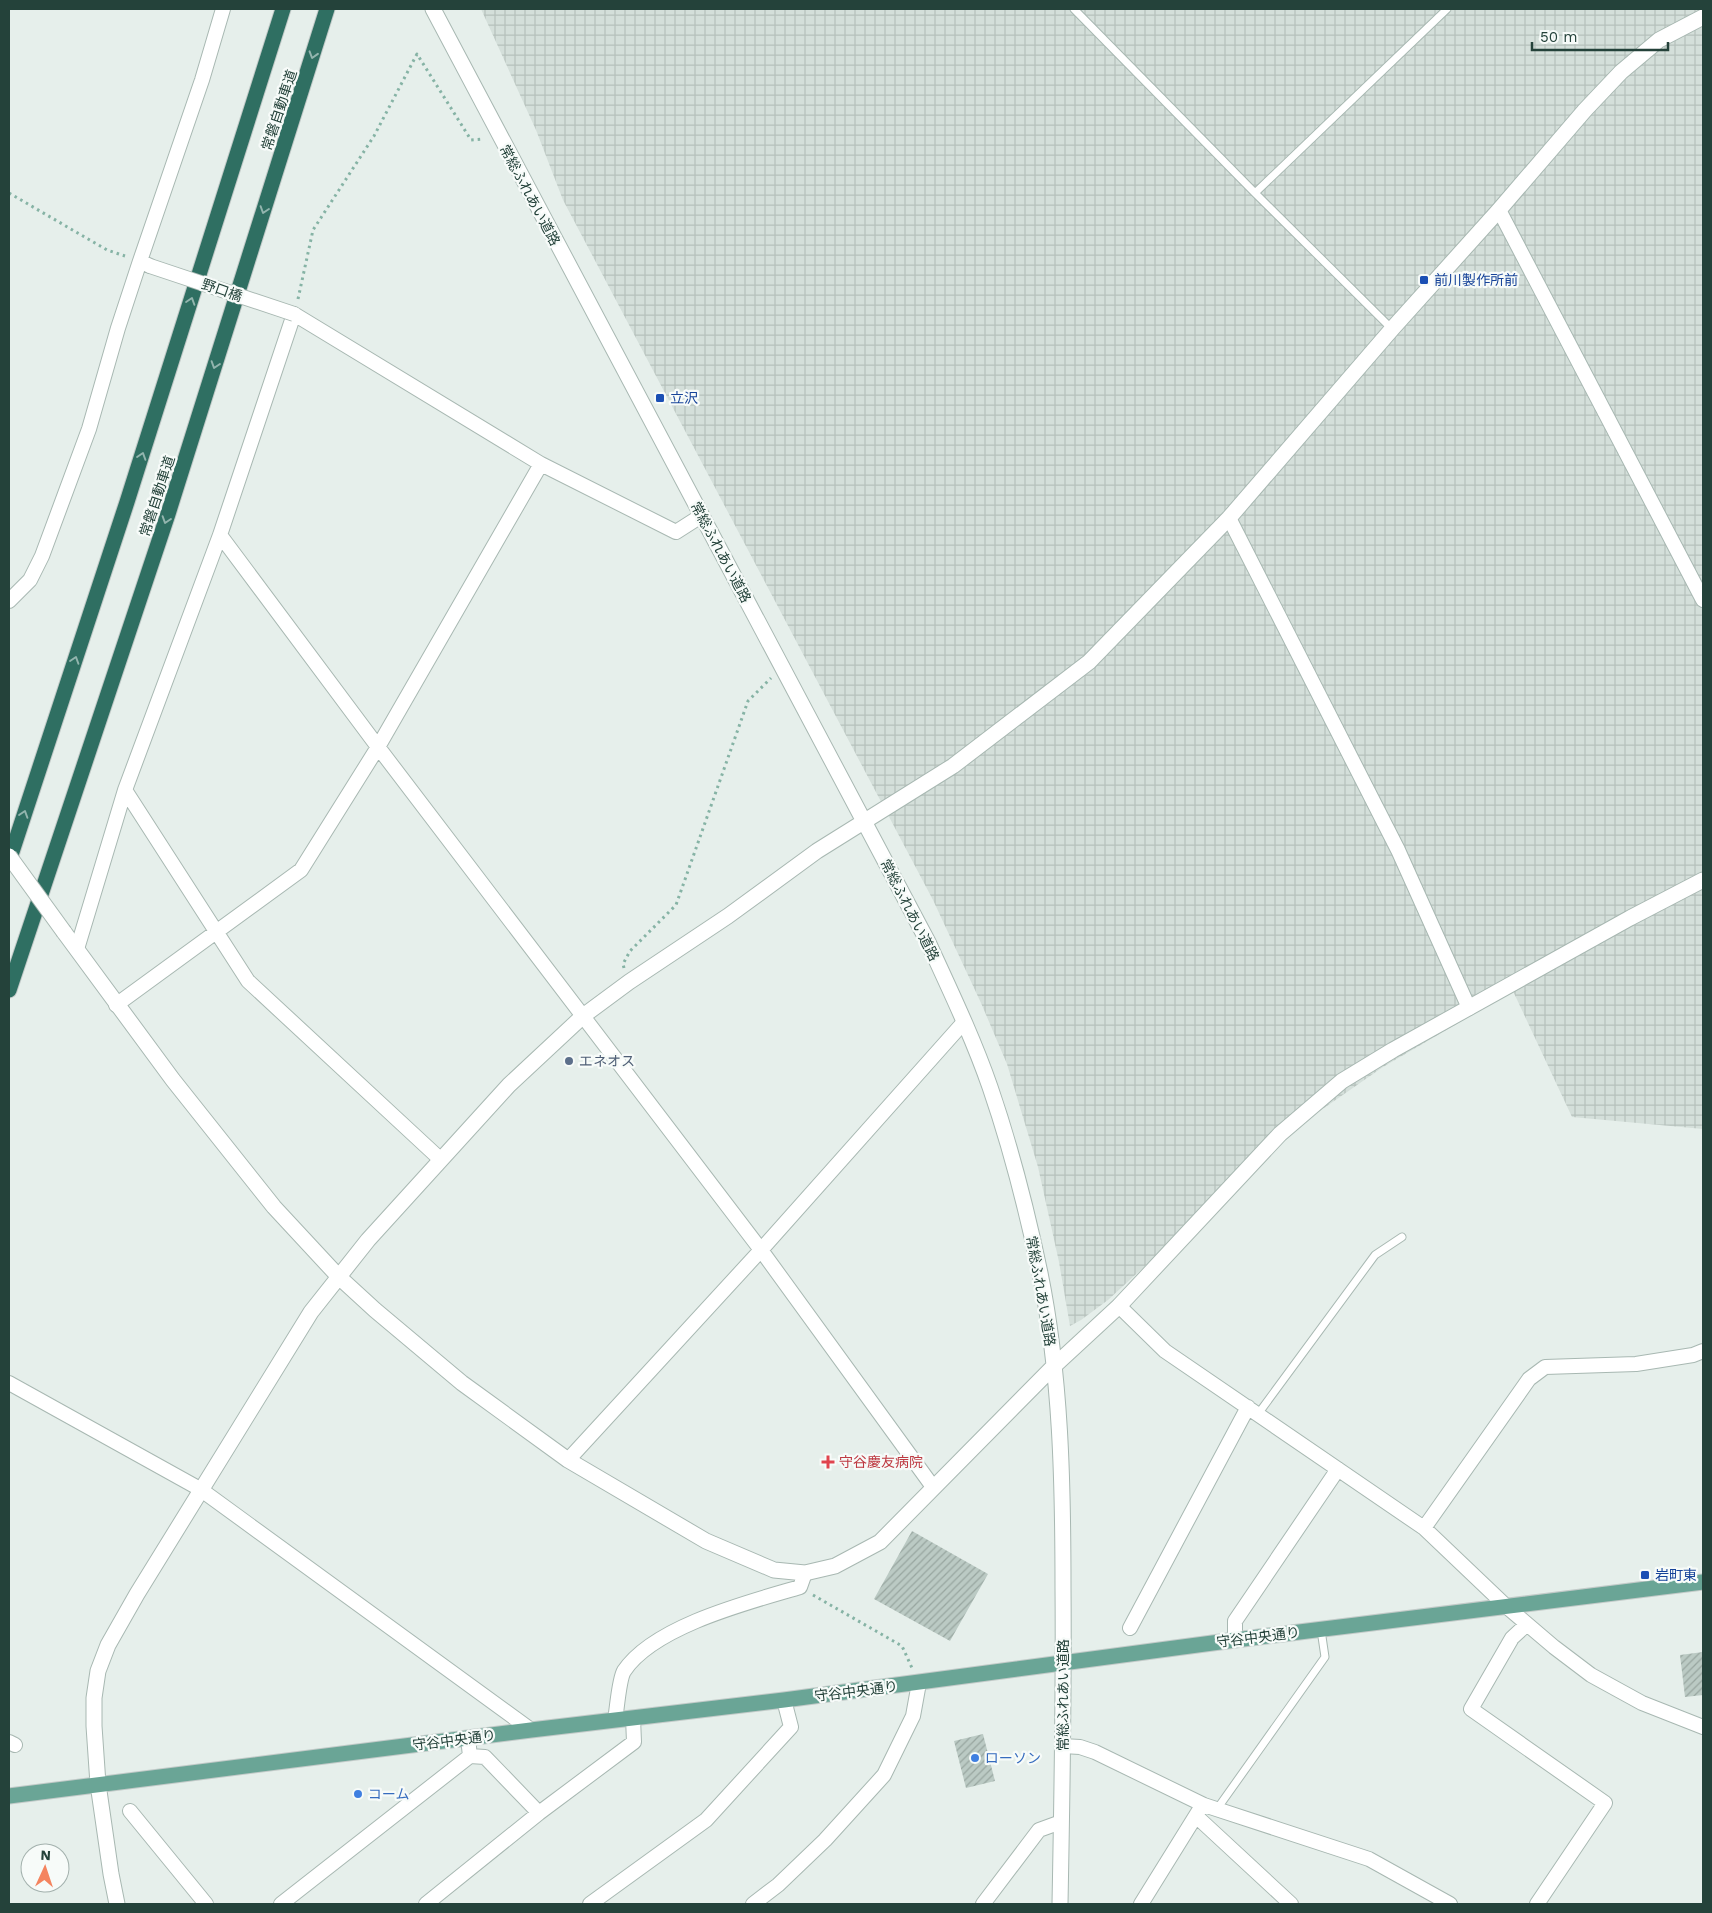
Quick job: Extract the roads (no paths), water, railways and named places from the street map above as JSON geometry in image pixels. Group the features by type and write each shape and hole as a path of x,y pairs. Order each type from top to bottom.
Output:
{"highway":[{"name":"常磐自動車道","path":"9,861 127,502 283,9"},
{"name":"常磐自動車道","path":"9,990 168,514 327,9"}],"main road":[{"name":"守谷中央通り","path":"9,1796 784,1700 1235,1640 1507,1608 1703,1582"}],"street":[{"path":"9,601 30,580 42,556 89,429 118,328 145,263 223,9"},
{"name":"常総ふれあい道路","path":"433,9 928,942 990,1086 1016,1172 1040,1275 1048,1324 1061,1450 1064,1663 1060,1904"},
{"path":"117,1904 98,1784 94,1698 98,1671 108,1645 200,1489 311,1312 368,1240 509,1085 583,1016 629,982 728,916 817,851 953,766 1089,662 1229,518 1392,329 1499,210 1585,110 1621,72 1659,40 1703,17"},
{"path":"1499,210 1703,600"},
{"name":"野口橋","path":"145,263 294,314 541,464 676,532 701,516"},
{"path":"77,949 125,790 220,535 294,314"},
{"path":"116,1005 301,870 378,747 541,464"},
{"path":"1229,518 1398,850 1469,1008"},
{"path":"220,535 378,747 761,1250 933,1487"},
{"path":"125,790 248,981 440,1159"},
{"path":"9,856 116,1005 217,1137 274,1207 340,1277 375,1310 462,1383 568,1460 706,1541 774,1570 803,1580"},
{"path":"615,1720 623,1673 639,1654 674,1632 724,1610 803,1580 835,1566 880,1542 1053,1367 1119,1306 1280,1134 1342,1081 1393,1050 1630,918 1703,880"},
{"path":"568,1460 761,1250 964,1022"},
{"path":"1119,1306 1165,1351 1424,1528 1507,1608 1591,1675 1642,1702 1703,1728"},
{"path":"1424,1528 1529,1379 1545,1368 1636,1364 1693,1355 1703,1351"},
{"path":"9,1383 200,1489 531,1730"},
{"path":"1130,1628 1253,1411"},
{"path":"1235,1640 1235,1621 1338,1469"},
{"path":"1526,1624 1512,1638 1470,1709 1605,1803 1537,1904"},
{"path":"753,1904 778,1885 825,1840 884,1775 913,1716 919,1682"},
{"path":"590,1904 706,1820 791,1727 784,1700"},
{"path":"426,1904 539,1813 634,1742 633,1718"},
{"path":"468,1738 470,1756"},
{"path":"1063,1746 1080,1747 1095,1752 1200,1810 1291,1904"},
{"path":"281,1904 470,1756 486,1758 539,1813"},
{"path":"1200,1810 1217,1809 1369,1859 1450,1904"},
{"path":"1141,1904 1200,1810"},
{"path":"130,1811 206,1904"},
{"path":"983,1904 1039,1830 1061,1822"}],"lane":[{"path":"1074,9 1392,329"},
{"path":"1255,193 1447,9"},
{"path":"1253,1411 1375,1255 1402,1237"},
{"path":"1217,1809 1324,1657 1321,1630"}],"place":[{"name":"前川製作所前","path":"1424,280"},
{"name":"立沢","path":"660,398"},
{"name":"エネオス","path":"569,1061"},
{"name":"守谷慶友病院","path":"828,1462"},
{"name":"岩町東","path":"1645,1575"},
{"name":"ローソン","path":"975,1758"},
{"name":"コーム","path":"358,1794"}]}
